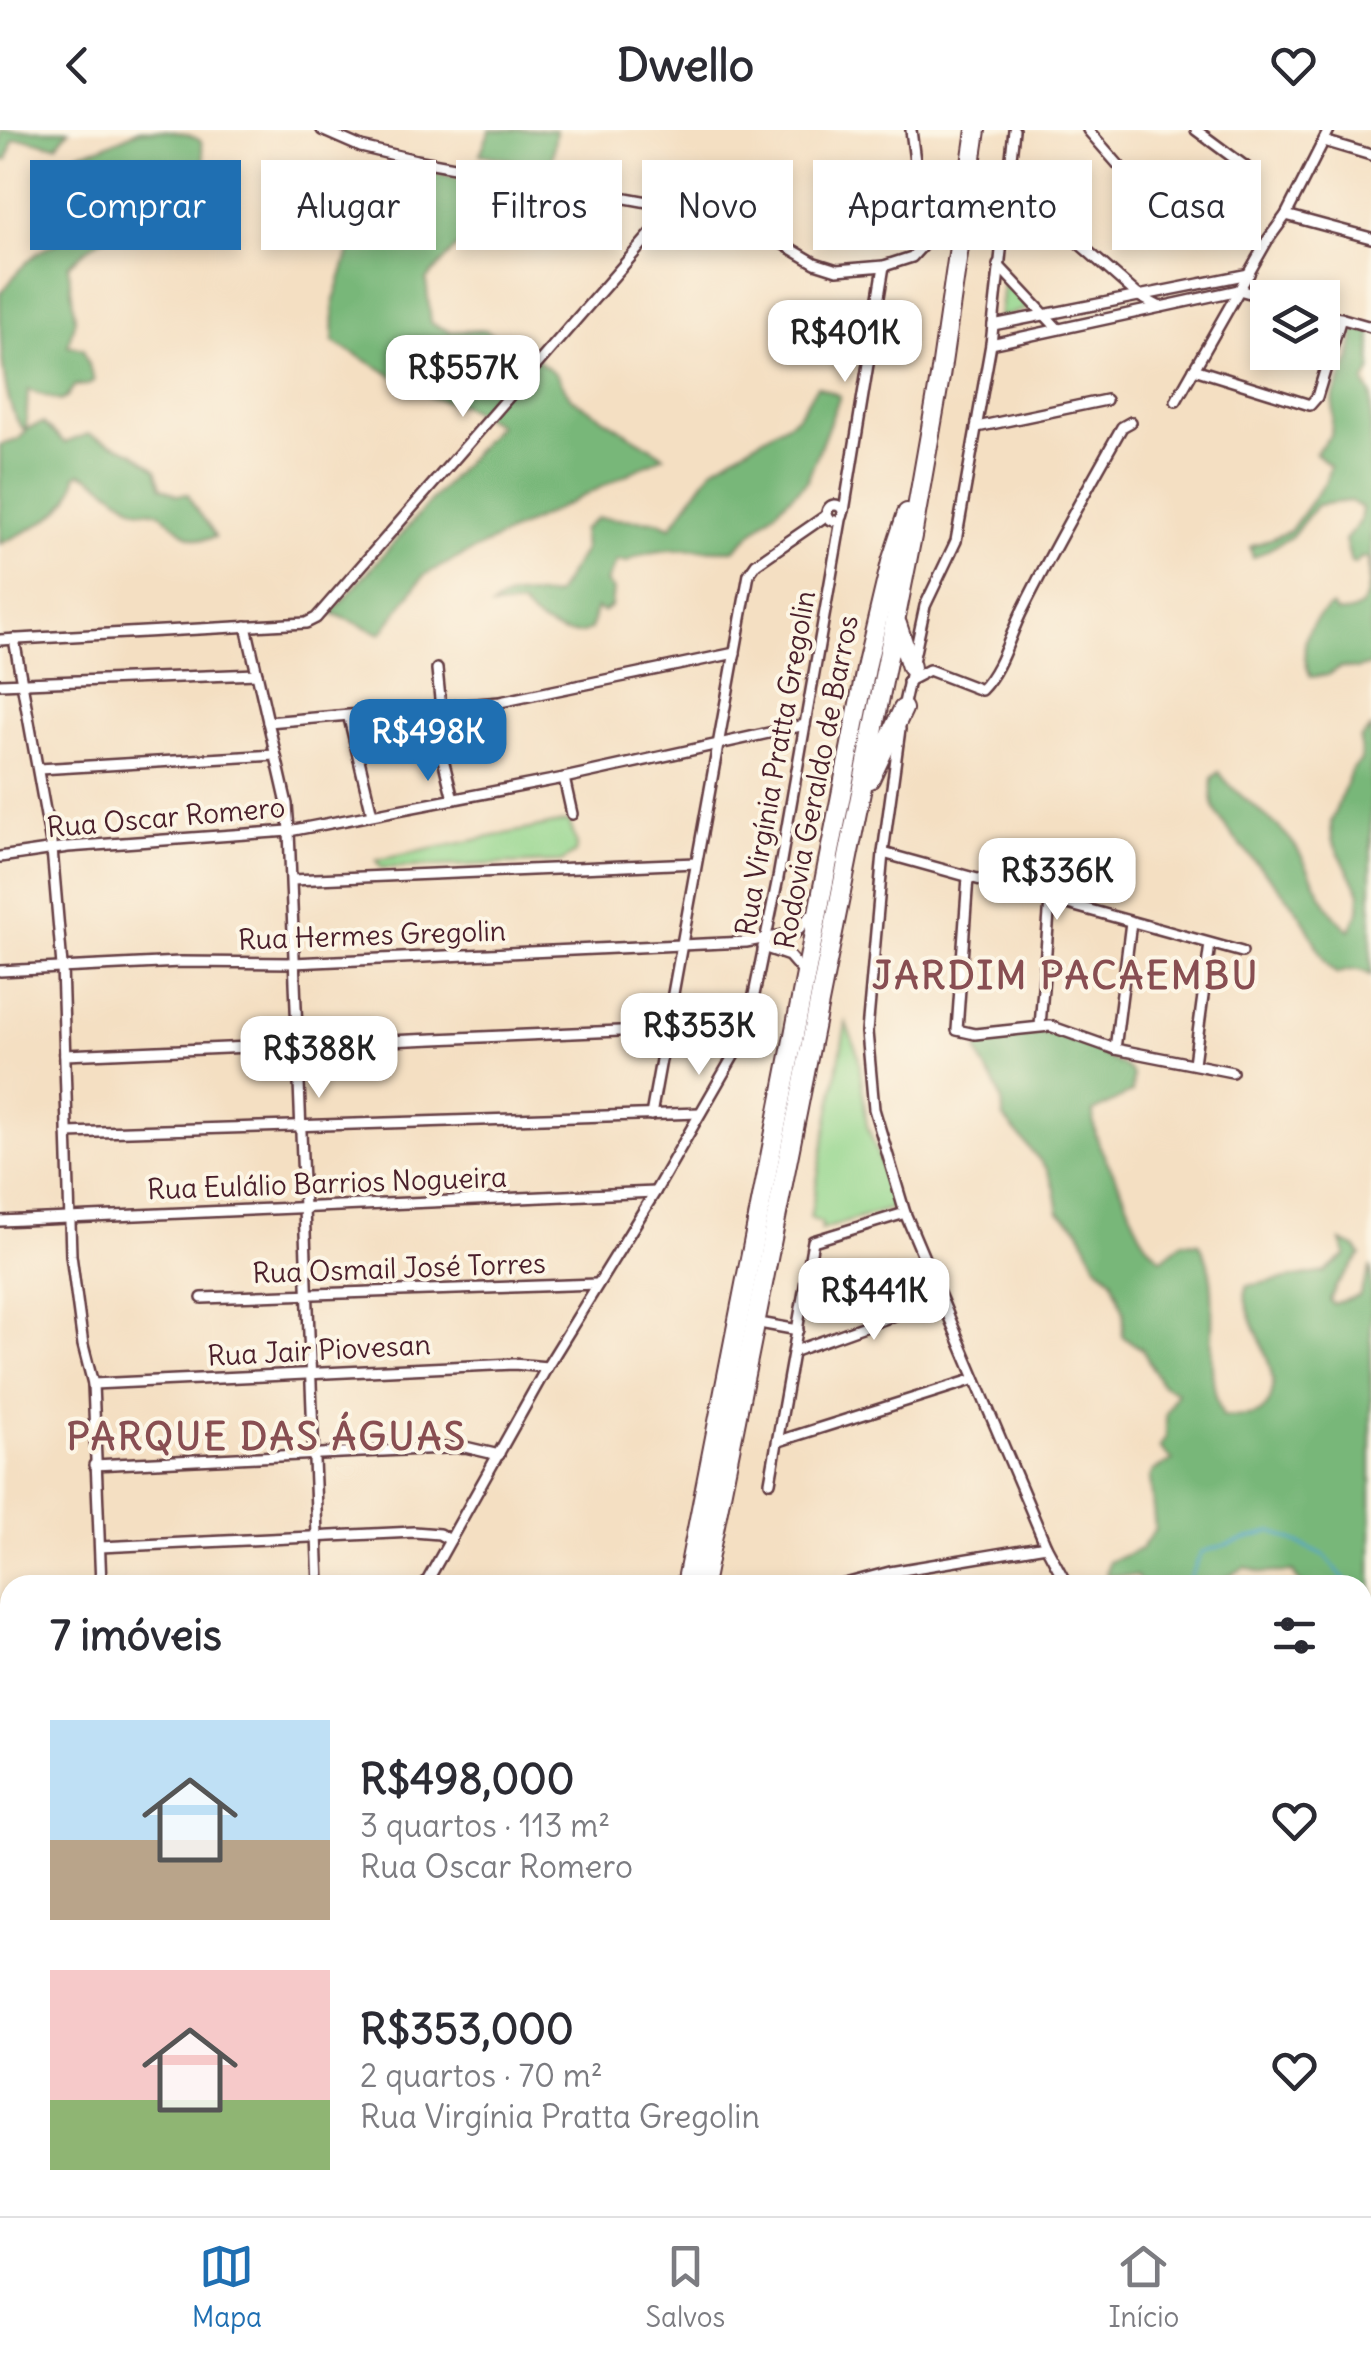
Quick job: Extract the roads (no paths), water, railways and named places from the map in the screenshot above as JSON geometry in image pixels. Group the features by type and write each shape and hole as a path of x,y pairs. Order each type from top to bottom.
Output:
{"highway":[{"name":"Rodovia Geraldo de Barros","path":"705,1575 896,622 925,465 976,130"},
{"name":"Rodovia Geraldo de Barros","path":"688,1575 876,618 896,545 925,465"},
{"path":"896,622 910,674"},
{"path":"858,807 903,709"},
{"path":"729,1457 748,1403 766,1324 781,1239 780,1200"}],"street":[{"path":"322,130 361,147 416,160 642,199"},
{"path":"793,249 826,268 852,270 884,266 918,252 924,231 911,130"},
{"path":"1011,160 1014,130"},
{"path":"1088,130 1114,160"},
{"path":"1196,130 1237,160"},
{"path":"1176,401 1286,215 1329,130"},
{"path":"1324,141 1371,155"},
{"path":"1286,215 1371,238"},
{"path":"0,640 306,623 316,618 642,244"},
{"path":"1000,250 991,344 956,540 925,606 903,709 883,854 867,1056 882,1144 905,1213 1046,1546 1062,1575"},
{"path":"1086,250 1139,296 1160,307"},
{"path":"998,265 1058,329"},
{"name":"Rua Virgínia Pratta Gregolin","path":"431,1575 548,1367 656,1192 746,1034 770,921 884,266"},
{"path":"993,325 1249,274"},
{"path":"991,344 1239,290 1250,293"},
{"path":"1194,369 1310,404 1317,397 1341,318 1371,326"},
{"path":"978,427 1106,400"},
{"path":"910,674 929,670 981,690 991,681 1017,620 1070,518 1122,427 1131,422"},
{"path":"651,1115 752,568 827,515 834,505 842,516"},
{"path":"246,626 290,831 319,1575"},
{"path":"14,640 52,849 62,966 76,1308 93,1384 100,1575"},
{"path":"268,722 349,718 524,699 735,652"},
{"path":"438,669 436,710 452,799"},
{"path":"0,684 257,674"},
{"path":"349,718 372,814"},
{"name":"Rua Oscar Romero","path":"0,857 52,849 290,831 564,778 805,724"},
{"path":"39,770 275,755"},
{"path":"564,778 572,814"},
{"path":"883,854 1242,952"},
{"path":"292,880 696,863"},
{"path":"1040,1026 1050,901 1066,868"},
{"path":"968,877 957,1030 965,1033 1040,1026 1062,1028 1116,1049 1232,1072"},
{"path":"770,921 788,936 801,930 823,890"},
{"path":"1116,1049 1132,922"},
{"name":"Rua Hermes Gregolin","path":"0,971 766,943 788,936"},
{"path":"766,943 795,960 806,976"},
{"path":"1194,1062 1210,944"},
{"path":"64,1055 666,1029"},
{"path":"67,1133 700,1113"},
{"name":"Rua Eulálio Barrios Nogueira","path":"0,1221 656,1192"},
{"path":"770,1482 814,1240 905,1213"},
{"name":"Rua Osmail José Torres","path":"202,1298 597,1284"},
{"path":"794,1351 940,1299"},
{"path":"766,1324 798,1330"},
{"name":"Rua Jair Piovesan","path":"93,1384 514,1364 548,1367"},
{"path":"779,1441 975,1379"},
{"path":"94,1465 465,1447 499,1455"},
{"path":"100,1547 318,1534 430,1532 450,1540"},
{"path":"879,1575 1046,1546"}],"waterway":[{"path":"1191,1575 1202,1552 1272,1531 1324,1555 1341,1575"}],"district":[{"name":"JARDIM PACAEMBU","path":"1066,975"},
{"name":"PARQUE DAS ÁGUAS","path":"267,1436"}]}
